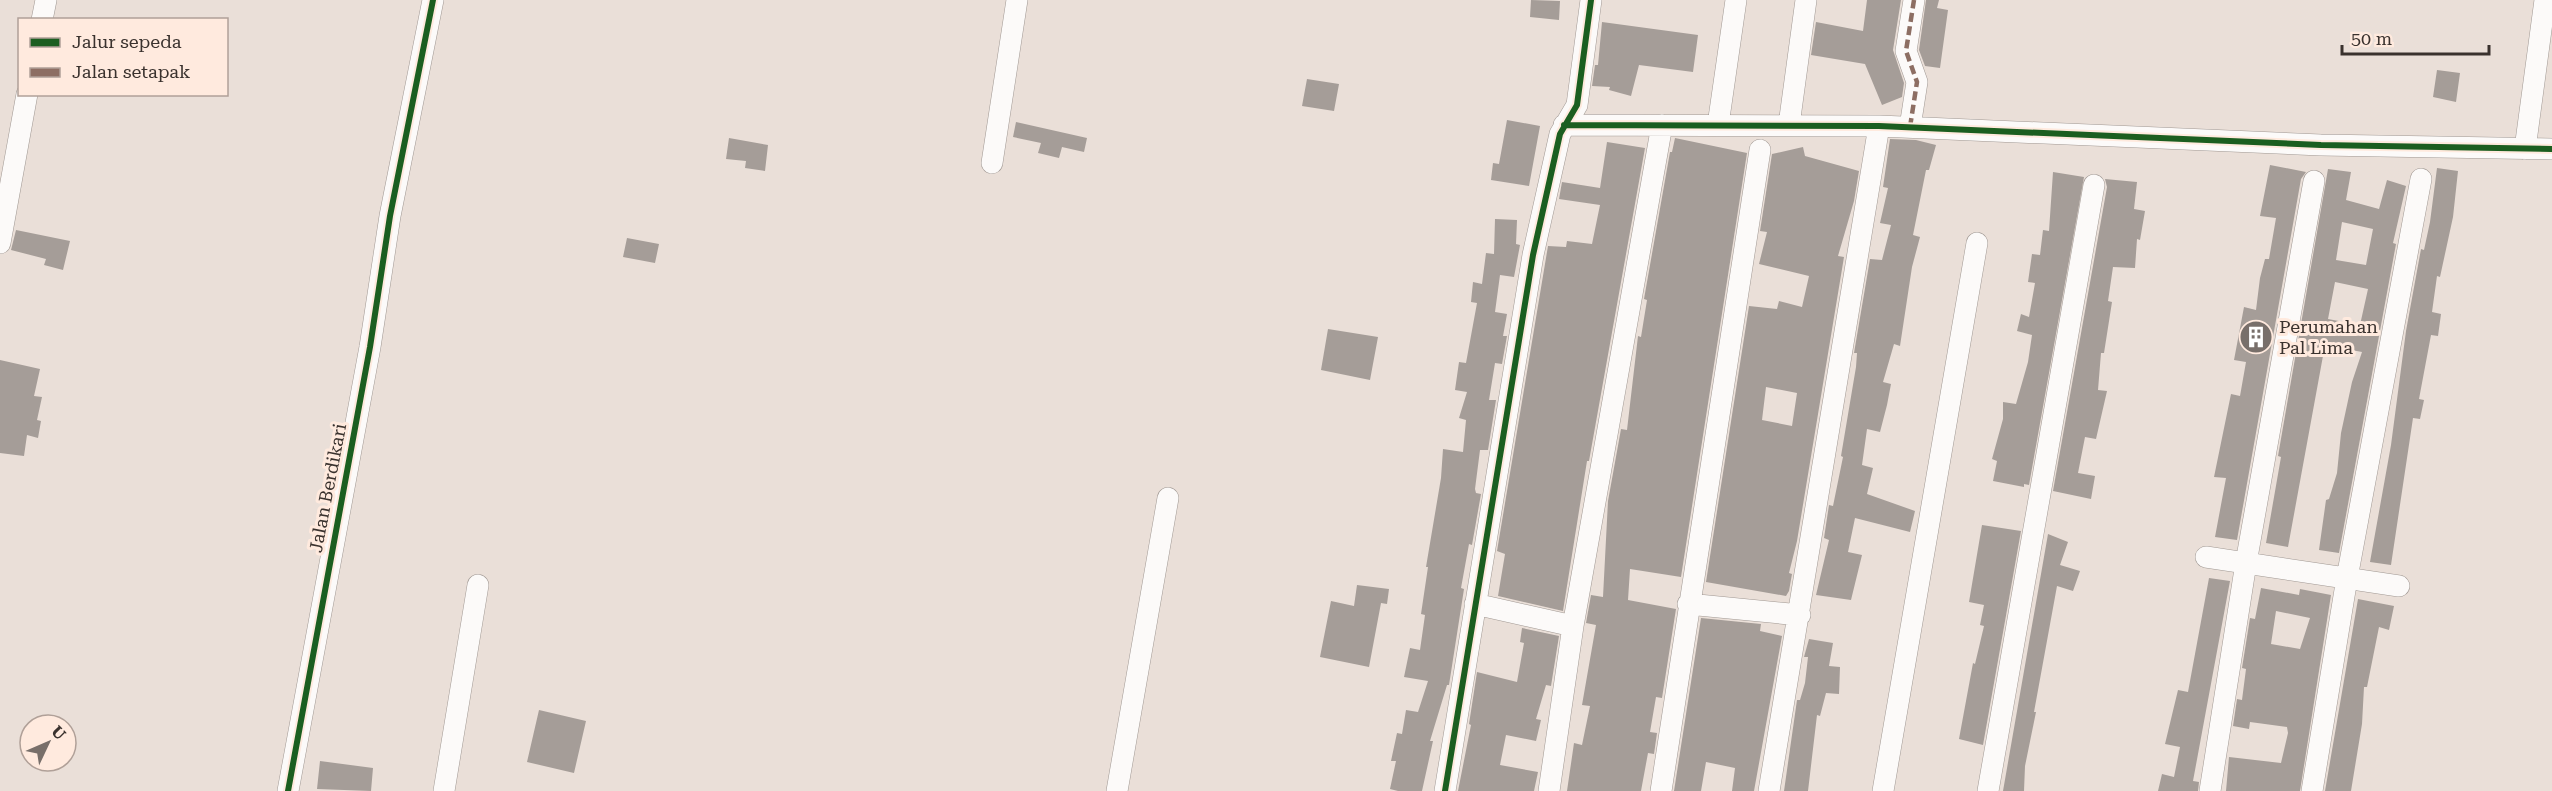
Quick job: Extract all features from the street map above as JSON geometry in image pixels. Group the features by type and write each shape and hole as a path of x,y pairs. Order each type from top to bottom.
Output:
{"street":[{"path":"42,18 46,0"},
{"name":"Jalan Berdikari","path":"288,791 396,190 433,0"},
{"path":"992,164 1017,0"},
{"path":"1445,791 1533,255 1564,125 1577,105 1591,0"},
{"path":"1718,125 1736,0"},
{"path":"1789,125 1806,0"},
{"path":"1910,127 1917,82 1906,51 1914,0"},
{"path":"2525,149 2545,0"},
{"path":"0,243 27,96"},
{"path":"1564,125 1879,126 2321,145 2552,150"},
{"path":"1549,791 1573,626 1662,125"},
{"path":"1769,791 1800,615 1867,186 1879,126"},
{"path":"1661,791 1688,604 1760,150"},
{"path":"2312,791 2347,578 2421,179"},
{"path":"2210,791 2246,563 2313,182"},
{"path":"1988,791 2094,185"},
{"path":"1883,791 1977,243"},
{"path":"1117,791 1168,498"},
{"path":"2206,557 2399,586"},
{"path":"444,791 478,585"},
{"path":"1475,604 1573,626"},
{"path":"1688,604 1800,615"}],"building":[{"path":"1531,0 1560,1 1559,20 1530,17"},
{"path":"1867,0 1901,0 1893,50 1904,83 1902,97 1882,105 1865,64 1811,55 1816,22 1863,31"},
{"path":"1926,0 1939,0 1937,8 1948,10 1940,68 1925,66 1919,50"},
{"path":"1602,22 1698,35 1693,72 1639,65 1631,96 1609,90 1610,87 1592,86 1595,65 1598,65"},
{"path":"2437,70 2460,73 2456,102 2433,97"},
{"path":"1307,79 1339,84 1334,111 1302,106"},
{"path":"1507,120 1540,126 1529,186 1491,180 1493,163 1499,164"},
{"path":"1016,122 1087,138 1084,152 1062,147 1059,158 1038,153 1041,143 1013,137"},
{"path":"729,138 768,145 765,171 745,168 746,161 726,159"},
{"path":"1675,138 1747,153 1681,577 1630,569 1628,600 1676,609 1662,698 1656,697 1650,732 1657,733 1654,754 1648,753 1641,791 1567,791 1574,743 1582,745 1590,706 1582,705 1596,625 1586,623 1591,595 1603,597 1608,501 1621,429 1627,430 1638,336 1641,337 1647,300 1644,299 1670,152 1672,152"},
{"path":"1890,139 1916,140 1936,145 1929,170 1926,170 1913,235 1920,237 1912,267 1900,346 1894,344 1883,382 1891,384 1887,405 1880,432 1867,429 1862,465 1873,468 1867,494 1915,511 1910,532 1855,518 1848,552 1862,555 1851,600 1816,595 1829,540 1824,538 1829,505 1833,506 1843,457 1841,456 1856,367 1857,353 1854,353 1870,259 1882,260 1891,225 1880,223 1888,188 1883,187"},
{"path":"1607,142 1645,148 1589,461 1587,461 1563,611 1498,596 1505,554 1497,551 1548,246 1566,247 1567,241 1592,244 1600,205 1559,199 1562,182 1600,188"},
{"path":"1803,147 1805,156 1859,171 1854,201 1838,256 1844,257 1797,541 1789,573 1792,574 1786,596 1706,582 1749,306 1777,309 1779,301 1802,307 1809,276 1759,264 1767,232 1760,231 1772,154","holes":["1766,387 1797,393 1792,426 1762,420"]},
{"path":"2270,165 2306,172 2301,179 2237,540 2215,537 2226,478 2214,477 2231,394 2240,396 2246,362 2234,360 2244,307 2256,310 2260,278 2265,259 2269,259 2276,218 2260,216"},
{"path":"2437,168 2458,171 2453,217 2440,277 2437,276 2432,312 2441,314 2438,336 2431,335 2419,399 2424,400 2420,419 2413,418 2391,565 2370,562 2391,445 2406,331 2421,249 2424,250 2430,222"},
{"path":"2328,169 2351,172 2346,200 2379,209 2387,180 2406,186 2393,243 2396,244 2339,553 2319,550 2326,500 2329,499 2337,473 2341,433 2352,382 2362,352 2325,345 2288,547 2266,543 2281,457 2278,456","holes":["2342,222 2373,229 2366,265 2336,260","2335,282 2368,289 2360,325 2328,319"]},
{"path":"2053,172 2084,177 2029,485 2024,484 2024,487 1993,481 1997,461 1992,459 2003,419 2003,402 2016,404 2028,362 2032,335 2017,331 2021,314 2029,317 2035,283 2028,282 2032,254 2040,255 2043,230 2049,231"},
{"path":"2105,179 2137,182 2134,209 2145,211 2140,240 2137,239 2135,268 2113,267 2108,301 2112,302 2104,353 2101,353 2098,390 2107,391 2096,439 2085,437 2078,473 2095,476 2091,499 2053,491 2107,187"},
{"path":"1495,219 1517,220 1516,244 1520,245 1514,277 1500,275 1495,312 1507,314 1503,336 1507,336 1502,364 1495,363 1489,400 1496,400 1488,450 1480,450 1475,489 1476,493 1481,494 1472,545 1469,544 1461,588 1464,589 1449,685 1447,685 1430,741 1433,741 1422,791 1398,791 1390,789 1396,761 1391,761 1397,733 1402,734 1406,710 1418,712 1428,681 1404,677 1410,648 1420,650 1425,615 1421,614 1428,567 1426,567 1441,478 1443,449 1463,452 1466,420 1459,418 1467,392 1455,390 1459,362 1466,363 1477,303 1471,302 1473,282 1482,284 1486,253 1494,254"},
{"path":"16,230 70,241 63,270 44,265 46,259 11,250"},
{"path":"627,238 659,244 655,263 623,257"},
{"path":"1328,329 1378,337 1370,380 1321,370"},
{"path":"0,360 40,369 34,396 42,397 37,420 41,421 38,438 27,435 24,456 0,453"},
{"path":"1982,525 2021,531 1983,745 1959,739 1973,663 1975,664 1984,626 1980,625 1984,605 1969,602"},
{"path":"2048,534 2068,542 2060,565 2080,571 2073,591 2057,586 2025,766 2024,791 2003,791"},
{"path":"2209,578 2230,581 2193,781 2199,782 2198,791 2158,791 2162,774 2174,777 2180,747 2165,744 2178,690 2188,692"},
{"path":"1357,585 1389,589 1387,604 1381,603 1369,667 1320,657 1331,601 1354,606"},
{"path":"2261,588 2299,595 2300,589 2331,595 2300,791 2226,791 2229,757 2281,763 2288,733 2287,727 2250,722 2249,729 2233,726 2237,699 2242,700 2246,669 2242,668 2250,618 2255,619","holes":["2276,611 2310,618 2300,649 2271,644"]},
{"path":"2358,599 2394,606 2389,630 2379,627 2367,687 2364,687 2362,724 2351,791 2325,791"},
{"path":"1701,618 1761,624 1760,631 1782,636 1754,791 1732,791 1735,768 1706,762 1701,791 1674,791"},
{"path":"1522,628 1559,636 1551,686 1546,685 1536,719 1541,720 1536,741 1506,735 1500,765 1538,772 1534,791 1458,791 1471,725 1469,724 1477,672 1517,682 1524,643 1520,642"},
{"path":"1809,639 1833,643 1829,666 1840,667 1839,694 1826,693 1820,716 1817,715 1808,791 1784,791 1797,700 1800,700 1805,683 1808,657 1804,657"},
{"path":"539,710 586,721 574,773 527,762"},
{"path":"320,761 373,768 371,791 317,789"}],"marked path":[{"path":"1910,127 1917,82 1906,51 1914,0"}],"cycle path":[{"path":"288,791 370,347 390,216 433,0"},
{"path":"1445,791 1533,255 1560,134 1577,105 1591,0"},
{"path":"1564,125 1879,126 2321,145 2552,149"}],"place":[{"name":"Perumahan Pal Lima","path":"2256,337"}]}
